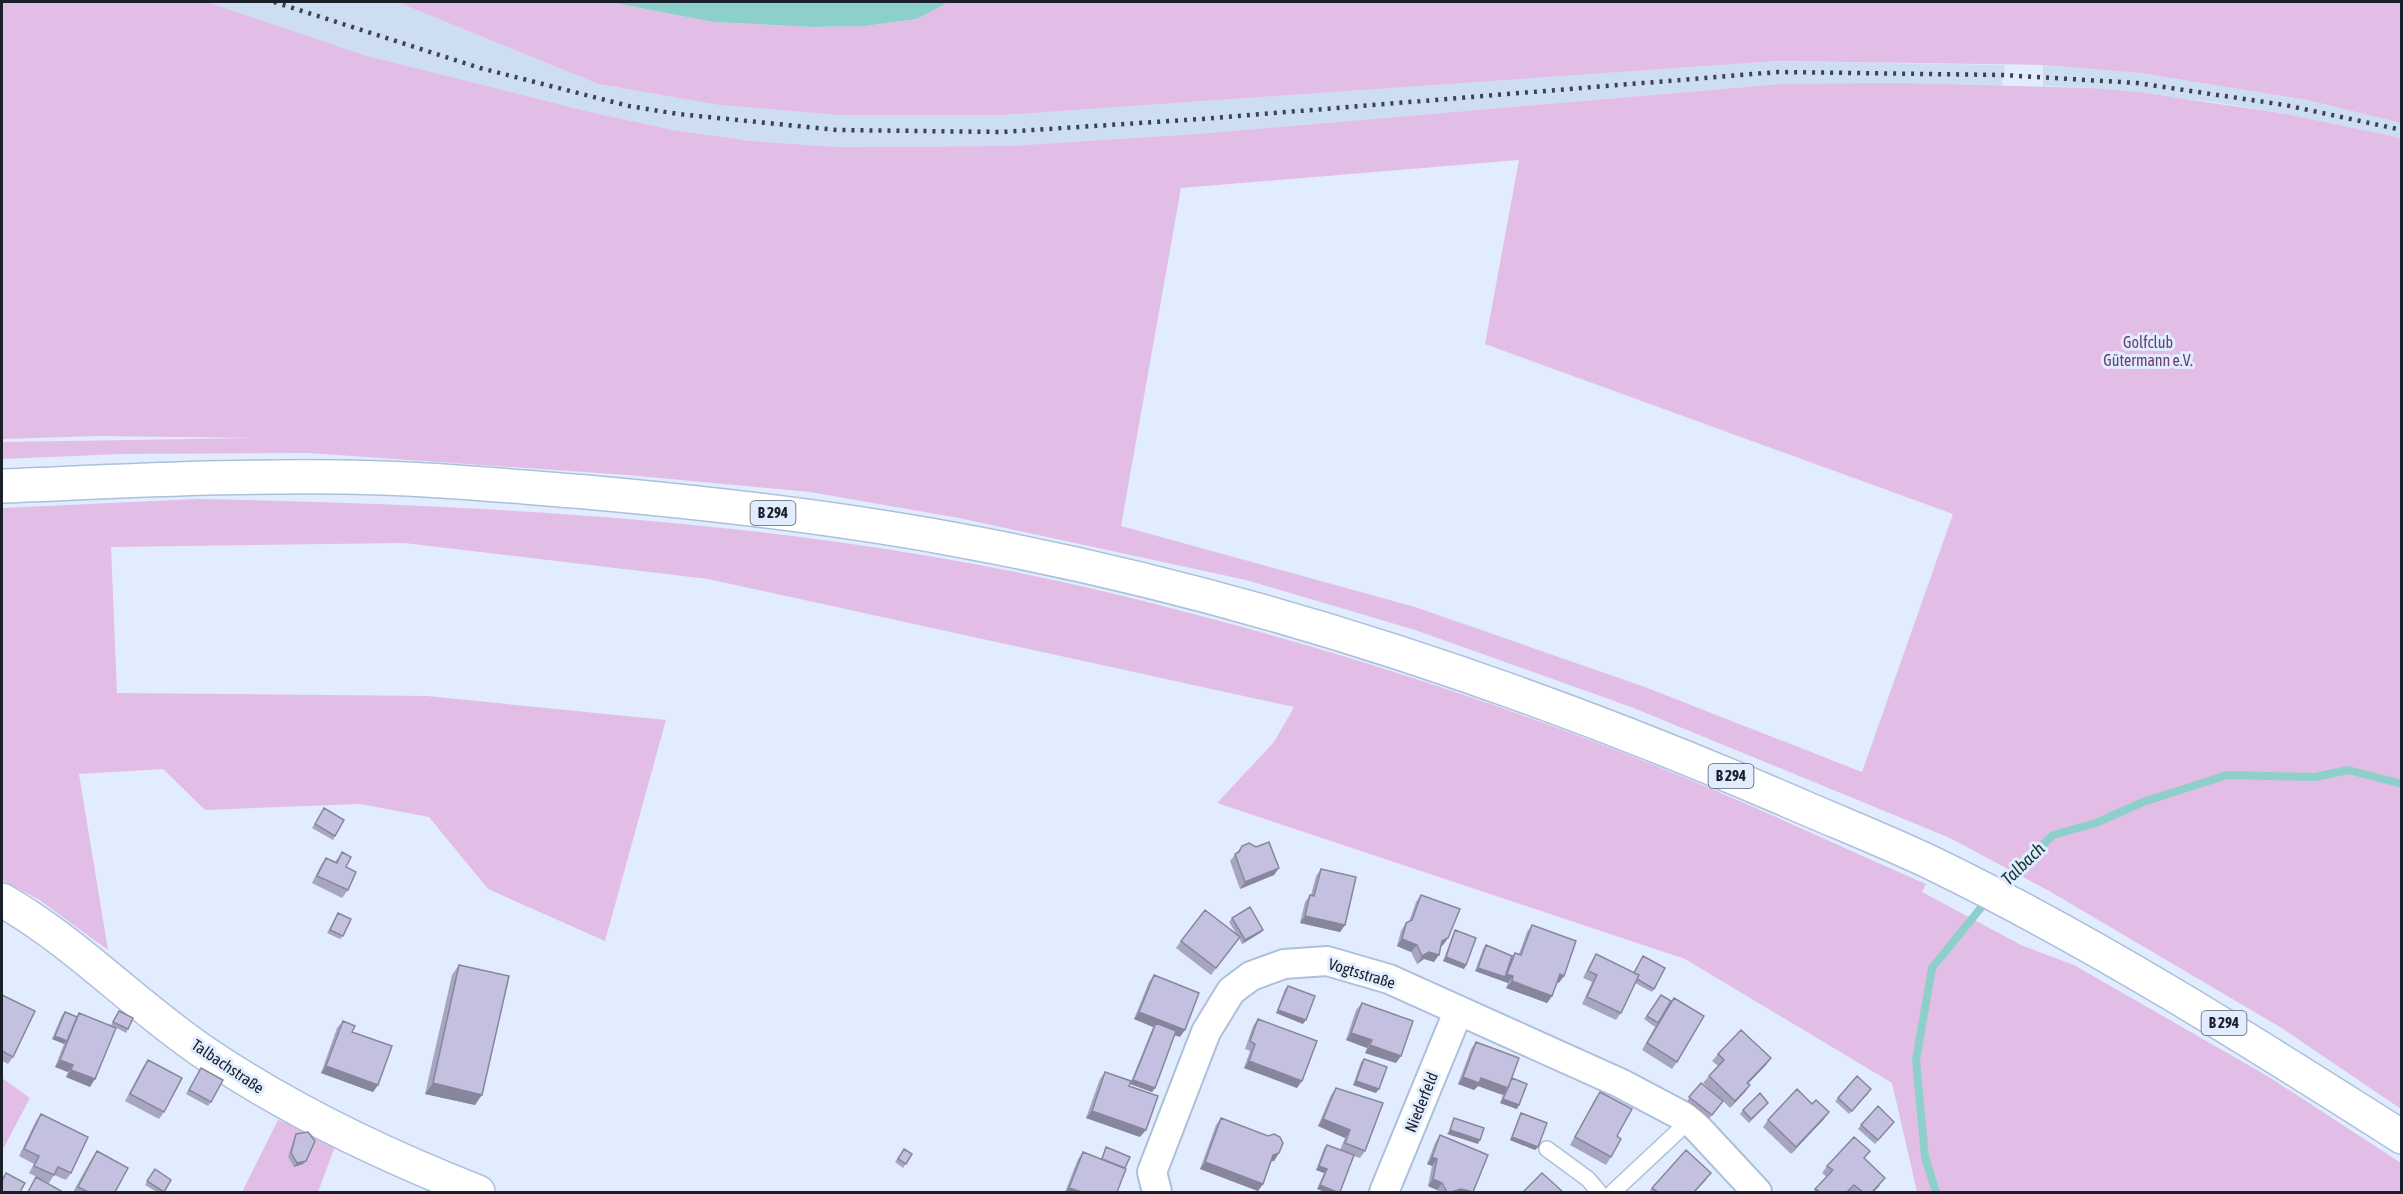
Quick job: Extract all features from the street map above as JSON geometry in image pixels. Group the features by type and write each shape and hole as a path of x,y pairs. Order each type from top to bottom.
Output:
{"main road":[{"name":"B 294","path":"2,486 271,477 385,478 656,499 813,518 954,539 1228,602 1523,694 1727,774 1936,865 2042,919 2217,1018 2402,1137"},
{"name":"Talbachstraße","path":"2,900 65,940 207,1054 273,1096 342,1134 406,1164 478,1192"}],"street":[{"name":"Vogtsstraße","path":"1157,1192 1152,1172 1206,1032 1231,991 1251,976 1284,964 1327,961 1389,979 1620,1083 1690,1119 1757,1192"},
{"name":"Niederfeld","path":"1384,1192 1458,1012"}],"lane":[{"path":"1613,1192 1690,1119"},
{"path":"1547,1149 1588,1179 1599,1192"}],"shaded area":[{"path":"207,2 397,2 598,84 719,105 838,115 1004,115 1779,61 2005,65 2002,86 1780,84 1197,134 1010,146 837,147 752,141 673,130 586,111 364,55"},
{"path":"609,2 949,2 917,19 865,26 811,27 713,22"},
{"path":"2043,65 2140,73 2307,100 2401,123 2401,138 2287,114 2213,102 2090,88 2043,86"}],"green space":[{"name":"Golfclub Gütermann e.V.","path":"2,2 207,2 364,55 586,111 673,130 752,141 837,147 1010,146 1197,134 1780,84 1899,83 2090,88 2138,92 2287,114 2401,138 2401,1109 2280,1027 2049,891 1950,838 1631,707 1415,630 1246,580 959,518 810,492 628,475 308,453 122,454 2,459 2,442 264,438 99,436 2,439","holes":["1519,160 1485,344 1953,514 1862,772 1645,687 1415,607 1121,526 1181,188"]},
{"path":"397,2 609,2 713,22 811,27 865,26 917,19 949,2 2401,2 2401,123 2307,100 2140,73 2043,65 1779,61 1004,115 838,115 719,105 598,84"},
{"path":"198,499 538,512 763,532 876,548 987,567 1098,590 1243,627 1388,670 1531,718 1671,772 1926,884 1922,892 2021,945 2074,965 2269,1077 2401,1163 2401,1192 1917,1192 1892,1083 1685,959 1217,803 1274,742 1294,707 708,579 404,543 111,547 117,693 427,696 666,720 605,941 488,889 429,817 360,804 205,810 163,769 79,774 108,950 38,899 2,880 2,508"},
{"path":"2,1078 30,1098 2,1151"},
{"path":"278,1120 337,1141 318,1192 242,1192"}],"building":[{"path":"324,808 344,820 335,836 315,824"},
{"path":"1269,842 1279,868 1245,882 1235,854 1242,846 1249,843 1256,847"},
{"path":"342,852 351,857 346,867 356,872 348,890 317,876 326,858 337,863"},
{"path":"1321,869 1356,877 1345,925 1305,916 1310,895 1314,896"},
{"path":"1421,895 1460,909 1448,938 1442,941 1439,955 1429,952 1422,956 1417,945 1402,939 1406,923 1412,920"},
{"path":"1250,907 1263,930 1245,940 1232,918"},
{"path":"1205,910 1240,937 1216,968 1181,941"},
{"path":"338,913 351,919 343,936 330,930"},
{"path":"1532,925 1576,941 1564,976 1560,974 1552,996 1512,981 1513,976 1507,974 1515,953 1521,955"},
{"path":"1455,930 1476,938 1466,965 1446,957"},
{"path":"1486,945 1512,956 1505,977 1478,968"},
{"path":"1596,954 1639,975 1621,1013 1587,997 1597,975 1588,971"},
{"path":"1643,956 1665,968 1654,989 1637,979 1639,975 1634,973"},
{"path":"459,965 509,976 482,1095 433,1083"},
{"path":"1154,975 1199,993 1185,1030 1139,1012"},
{"path":"1288,986 1315,996 1306,1020 1278,1010"},
{"path":"2,995 35,1011 13,1057 2,1051"},
{"path":"1661,995 1671,1001 1658,1023 1647,1016"},
{"path":"1674,998 1704,1016 1677,1062 1647,1043"},
{"path":"1362,1003 1413,1021 1401,1056 1370,1045 1372,1040 1351,1033"},
{"path":"119,1011 133,1018 128,1029 113,1022"},
{"path":"65,1012 77,1017 67,1041 55,1036"},
{"path":"79,1013 116,1028 95,1079 71,1070 73,1065 60,1060"},
{"path":"1258,1019 1317,1041 1302,1081 1249,1061 1255,1044 1250,1041"},
{"path":"343,1021 355,1026 352,1032 392,1046 378,1085 326,1066"},
{"path":"1156,1023 1176,1031 1155,1088 1133,1080"},
{"path":"1741,1030 1771,1058 1747,1083 1750,1085 1735,1101 1709,1076 1724,1060 1718,1054"},
{"path":"1476,1042 1519,1058 1508,1088 1481,1078 1479,1083 1463,1077"},
{"path":"1364,1059 1387,1067 1379,1089 1356,1081"},
{"path":"148,1060 182,1078 164,1112 130,1094"},
{"path":"201,1068 223,1080 211,1102 189,1090"},
{"path":"1105,1072 1131,1081 1129,1086 1158,1096 1146,1130 1092,1111"},
{"path":"1857,1076 1871,1089 1852,1111 1838,1098"},
{"path":"1512,1078 1527,1084 1519,1105 1503,1099"},
{"path":"1701,1083 1723,1101 1712,1115 1689,1097"},
{"path":"1336,1088 1383,1103 1365,1151 1345,1143 1350,1130 1323,1119"},
{"path":"1797,1089 1812,1104 1816,1100 1829,1112 1796,1147 1768,1120"},
{"path":"1600,1092 1632,1109 1617,1136 1621,1139 1611,1157 1575,1137"},
{"path":"1760,1093 1768,1103 1751,1119 1743,1110"},
{"path":"1878,1106 1894,1122 1878,1140 1861,1125"},
{"path":"1521,1113 1547,1123 1538,1147 1512,1137"},
{"path":"41,1114 88,1137 71,1173 58,1167 54,1175 34,1166 39,1156 24,1149"},
{"path":"1221,1118 1268,1136 1274,1134 1280,1137 1283,1143 1279,1153 1273,1155 1263,1184 1205,1162"},
{"path":"1454,1118 1484,1128 1480,1140 1450,1130"},
{"path":"308,1132 315,1141 306,1161 297,1163 291,1153 296,1134"},
{"path":"1440,1135 1488,1155 1473,1192 1461,1189 1447,1192 1442,1183 1433,1179 1437,1159 1432,1157"},
{"path":"1854,1137 1870,1151 1864,1158 1885,1178 1872,1192 1863,1192 1854,1185 1847,1192 1820,1192 1815,1189 1833,1170 1827,1166"},
{"path":"1327,1145 1354,1155 1340,1192 1320,1185 1327,1169 1319,1166"},
{"path":"1106,1147 1130,1157 1125,1168 1102,1159"},
{"path":"904,1149 912,1154 906,1164 898,1159"},
{"path":"1686,1150 1711,1173 1694,1192 1658,1192 1652,1188"},
{"path":"97,1151 128,1168 115,1192 88,1192 78,1187"},
{"path":"1083,1152 1126,1169 1117,1192 1082,1192 1069,1188"},
{"path":"155,1169 171,1180 164,1192 147,1181"},
{"path":"6,1173 25,1183 20,1192 2,1192 2,1181"},
{"path":"1542,1173 1563,1192 1523,1192"},
{"path":"36,1177 63,1192 28,1192"}],"waterway":[{"name":"Talbach","path":"1998,888 2053,835 2096,823 2143,802 2227,775 2315,777 2348,770 2402,784"},
{"name":"Talbach","path":"1936,1192 1925,1157 1916,1060 1932,968 1988,899"}],"railway":[{"path":"274,2 480,68 629,106 678,114 837,130 1002,132 1201,119 1778,72 2003,75 2137,83 2285,105 2402,130"}]}
